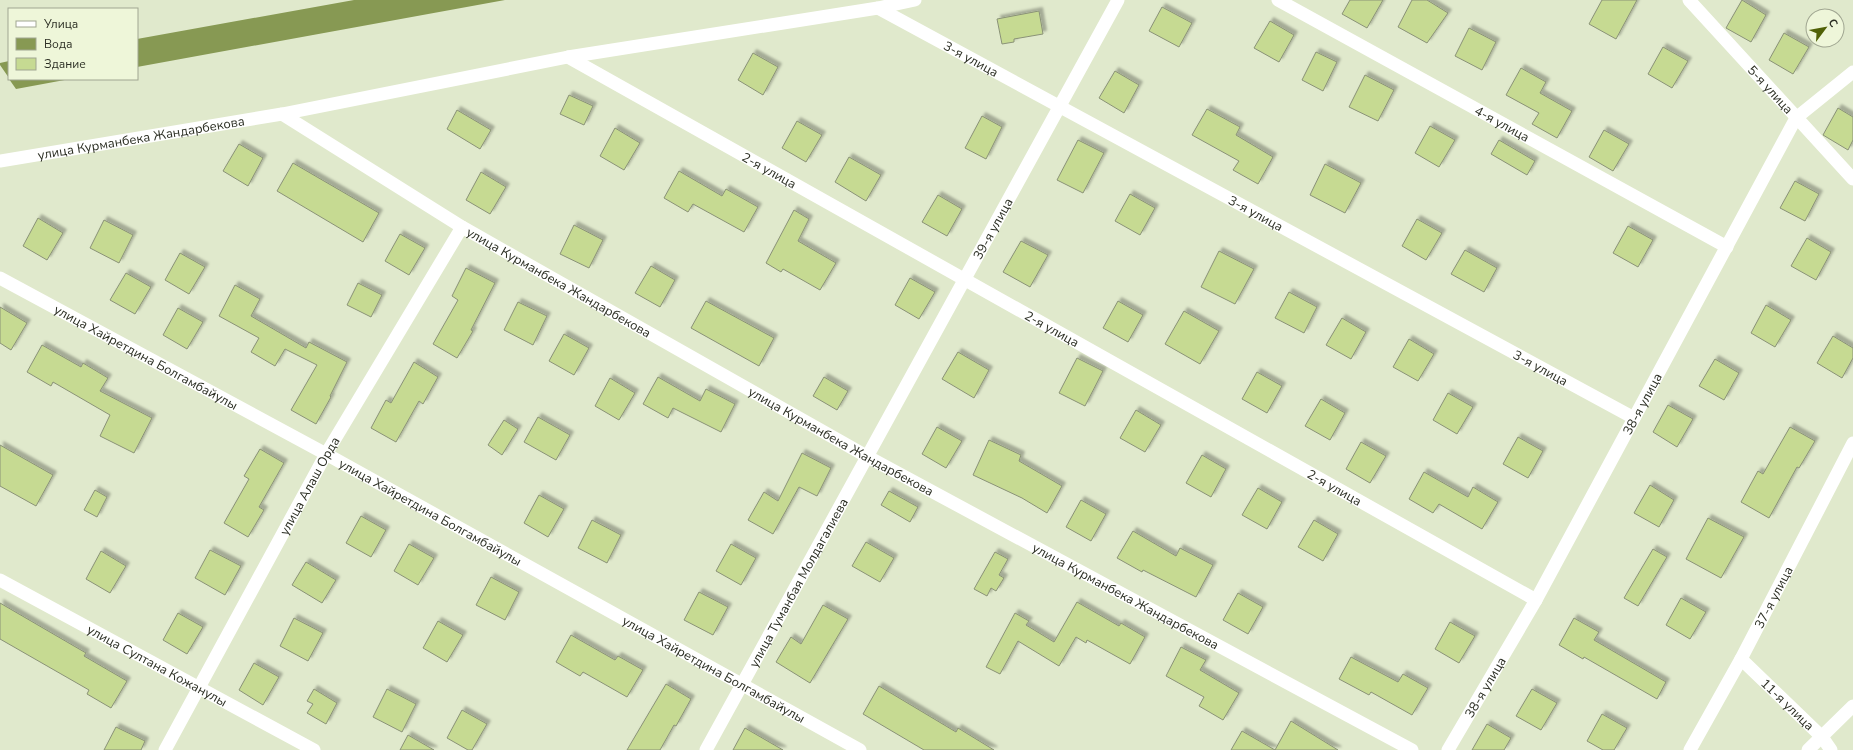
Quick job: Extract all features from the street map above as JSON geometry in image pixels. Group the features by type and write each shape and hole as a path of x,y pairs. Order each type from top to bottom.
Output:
{"street":[{"name":"улица Курманбека Жандарбекова","path":"0,161 282,114 568,57 878,8 915,0"},
{"name":"39-я улица","path":"868,457 1118,0"},
{"name":"4-я улица","path":"1278,0 1727,247"},
{"name":"5-я улица","path":"1689,0 1853,179"},
{"name":"3-я улица","path":"878,8 1634,418"},
{"name":"2-я улица","path":"568,57 1536,600"},
{"name":"38-я улица","path":"1448,750 1536,600 1796,118 1853,72"},
{"name":"улица Курманбека Жандарбекова","path":"282,114 462,227 868,457 1412,750"},
{"name":"улица Алаш Орда","path":"165,750 326,454 462,227"},
{"name":"улица Хайретдина Болгамбайулы","path":"0,278 326,454 860,750"},
{"name":"37-я улица","path":"1690,750 1741,660 1853,443"},
{"name":"улица Туманбая Молдагалиева","path":"706,750 868,457"},
{"name":"улица Султана Кожанулы","path":"0,580 314,750"},
{"name":"11-я улица","path":"1741,660 1822,737 1832,750"},
{"path":"1808,750 1853,706"}],"water":[{"path":"354,0 505,0 138,67 138,39"},
{"path":"8,61 8,77 0,65 0,63"},
{"path":"10,80 65,80 16,89"}],"building":[{"path":"1350,0 1383,0 1367,28 1342,14"},
{"path":"1412,0 1427,0 1448,13 1427,43 1398,27"},
{"path":"1602,0 1637,0 1616,39 1589,24"},
{"path":"1742,0 1766,15 1751,42 1726,28"},
{"path":"1162,7 1192,23 1179,47 1149,31"},
{"path":"1039,11 1043,34 1014,39 1014,42 1002,44 997,19"},
{"path":"1270,21 1294,35 1279,62 1254,48"},
{"path":"1469,28 1496,42 1482,70 1455,56"},
{"path":"1784,33 1805,45 1805,48 1808,48 1793,74 1769,60"},
{"path":"1663,47 1688,61 1672,88 1648,74"},
{"path":"1316,52 1337,62 1323,91 1302,80"},
{"path":"753,53 778,67 763,95 738,80"},
{"path":"1521,68 1546,82 1540,93 1572,111 1557,138 1532,124 1539,113 1506,95"},
{"path":"1115,71 1139,85 1124,113 1099,98"},
{"path":"1365,75 1394,90 1378,121 1349,107"},
{"path":"569,95 593,106 584,125 560,114"},
{"path":"1838,108 1853,117 1853,140 1848,150 1823,135"},
{"path":"1207,109 1240,127 1236,135 1273,157 1258,184 1233,170 1239,161 1192,135"},
{"path":"457,110 491,130 480,149 447,129"},
{"path":"982,116 1002,127 986,159 965,148"},
{"path":"797,121 822,135 806,162 782,148"},
{"path":"1430,126 1455,140 1439,167 1415,153"},
{"path":"615,128 640,143 624,170 600,156"},
{"path":"1604,130 1629,144 1613,171 1589,157"},
{"path":"1078,140 1104,153 1083,193 1057,180"},
{"path":"1499,140 1535,161 1527,175 1491,154"},
{"path":"239,144 263,158 248,186 223,171"},
{"path":"849,157 881,175 866,201 835,182"},
{"path":"293,163 379,213 363,242 277,191"},
{"path":"1325,164 1361,183 1345,213 1310,195"},
{"path":"679,171 722,196 726,189 758,207 744,232 693,204 688,212 664,198"},
{"path":"481,172 506,187 490,214 466,200"},
{"path":"1795,181 1819,194 1805,221 1780,208"},
{"path":"1130,194 1155,208 1140,235 1115,221"},
{"path":"938,195 962,209 947,236 922,222"},
{"path":"794,210 809,219 798,241 836,263 820,290 783,269 781,272 766,263"},
{"path":"38,218 63,233 47,260 23,246"},
{"path":"1417,219 1442,233 1426,260 1402,246"},
{"path":"104,220 133,235 119,263 90,248"},
{"path":"574,225 603,240 589,268 560,254"},
{"path":"1628,226 1653,240 1638,267 1613,253"},
{"path":"400,234 425,248 409,275 385,261"},
{"path":"1807,238 1831,252 1816,280 1791,266"},
{"path":"1021,241 1048,255 1030,287 1003,272"},
{"path":"1465,250 1497,268 1484,292 1451,274"},
{"path":"1219,251 1254,269 1235,304 1201,287"},
{"path":"180,253 205,267 189,294 165,280"},
{"path":"651,266 675,280 660,307 635,293"},
{"path":"466,268 495,283 471,330 473,331 457,358 433,344 458,300 452,296"},
{"path":"126,273 151,287 135,314 110,300"},
{"path":"910,278 935,292 919,319 895,305"},
{"path":"358,283 382,295 371,317 347,305"},
{"path":"235,285 260,299 251,316 306,348 309,342 347,362 330,396 331,397 316,424 291,410 317,365 285,349 275,366 251,352 259,338 219,316"},
{"path":"1289,292 1317,307 1304,333 1275,318"},
{"path":"706,301 774,338 759,366 691,328"},
{"path":"1118,301 1143,315 1128,342 1103,328"},
{"path":"518,302 547,316 533,345 504,330"},
{"path":"1766,305 1791,320 1775,347 1751,333"},
{"path":"0,307 27,323 11,350 0,343"},
{"path":"178,308 203,322 187,349 163,335"},
{"path":"1184,311 1219,331 1200,364 1165,344"},
{"path":"1342,318 1366,332 1351,359 1326,345"},
{"path":"564,334 589,348 574,375 549,361"},
{"path":"1833,336 1853,348 1853,358 1842,378 1817,363"},
{"path":"1409,339 1434,354 1418,381 1393,367"},
{"path":"42,345 81,367 83,363 108,378 100,391 152,418 134,453 100,436 110,415 53,382 51,386 27,372"},
{"path":"958,352 989,370 974,398 942,379"},
{"path":"1077,358 1103,371 1085,406 1059,393"},
{"path":"1715,359 1739,373 1724,400 1699,386"},
{"path":"414,362 438,377 423,404 419,401 396,442 371,428 386,400 391,403"},
{"path":"1257,372 1282,386 1267,413 1242,399"},
{"path":"658,377 700,401 706,389 735,404 721,432 673,408 668,418 643,404"},
{"path":"824,377 848,391 837,410 813,396"},
{"path":"610,378 635,393 619,420 595,406"},
{"path":"1448,393 1473,407 1457,434 1433,420"},
{"path":"1321,399 1345,413 1330,440 1305,426"},
{"path":"1668,405 1693,419 1677,447 1653,432"},
{"path":"1136,410 1161,425 1145,452 1120,438"},
{"path":"538,417 570,435 556,460 524,442"},
{"path":"504,420 518,429 502,455 488,445"},
{"path":"937,427 962,441 946,468 922,454"},
{"path":"1790,427 1815,441 1799,468 1797,467 1769,518 1741,502 1758,471 1763,474"},
{"path":"1518,437 1543,451 1528,478 1503,464"},
{"path":"989,440 1021,455 1019,461 1062,486 1047,513 1022,498 973,475"},
{"path":"1361,442 1386,456 1370,483 1346,469"},
{"path":"0,445 53,475 36,506 0,486"},
{"path":"260,449 284,463 259,507 264,510 248,537 224,523 249,479 244,476"},
{"path":"802,453 831,468 817,496 799,487 773,534 748,520 764,492 778,501"},
{"path":"1202,455 1226,469 1211,497 1186,483"},
{"path":"1424,472 1468,497 1473,487 1498,502 1482,529 1439,504 1433,513 1409,499"},
{"path":"1650,485 1674,500 1659,527 1634,513"},
{"path":"1258,488 1282,502 1267,529 1242,515"},
{"path":"95,490 107,497 97,517 84,510"},
{"path":"889,491 918,507 910,522 881,505"},
{"path":"539,495 564,509 548,537 524,523"},
{"path":"1081,500 1106,514 1091,541 1066,527"},
{"path":"361,516 386,530 371,557 346,543"},
{"path":"1708,518 1744,537 1721,578 1686,559"},
{"path":"592,520 621,535 607,563 578,548"},
{"path":"1314,520 1338,534 1323,561 1298,547"},
{"path":"1133,531 1176,556 1180,548 1213,565 1196,597 1143,570 1142,572 1117,558"},
{"path":"866,542 894,558 880,582 852,566"},
{"path":"409,544 434,558 418,585 394,571"},
{"path":"731,544 756,558 741,585 716,571"},
{"path":"1653,549 1667,557 1638,606 1624,598"},
{"path":"210,550 241,566 225,595 195,578"},
{"path":"101,551 126,566 110,593 86,579"},
{"path":"995,552 1008,559 999,575 1004,578 996,591 991,588 987,596 974,589"},
{"path":"306,562 336,580 322,603 292,585"},
{"path":"491,577 519,592 505,620 476,605"},
{"path":"699,592 728,607 713,635 684,620"},
{"path":"1238,593 1263,607 1248,634 1223,620"},
{"path":"1681,598 1706,612 1690,639 1666,625"},
{"path":"1077,602 1119,626 1121,623 1145,637 1130,664 1087,640 1086,643 1076,637 1059,666 1018,641 1000,674 986,667 1015,613 1029,621 1026,625 1054,642"},
{"path":"0,603 86,653 84,656 127,681 111,708 87,694 89,690 0,639"},
{"path":"823,605 848,619 810,683 776,662 791,637 801,644"},
{"path":"178,613 203,627 187,654 163,640"},
{"path":"294,618 323,633 308,661 280,646"},
{"path":"1574,618 1599,632 1594,640 1666,682 1657,699 1584,657 1583,659 1559,645"},
{"path":"438,621 463,635 447,662 423,648"},
{"path":"1450,622 1475,636 1459,663 1435,649"},
{"path":"571,635 615,660 618,656 643,670 627,697 583,672 580,676 556,662"},
{"path":"1181,647 1206,660 1200,670 1239,693 1223,720 1199,706 1204,697 1166,676"},
{"path":"1351,657 1398,682 1403,674 1428,688 1412,715 1371,692 1369,695 1339,679"},
{"path":"254,663 279,677 263,705 239,690"},
{"path":"666,684 691,699 676,726 674,725 660,750 627,750"},
{"path":"879,686 956,732 958,728 994,750 924,750 863,714"},
{"path":"314,689 337,703 326,724 307,713 313,704 307,701"},
{"path":"387,689 416,704 402,732 373,717"},
{"path":"1532,689 1557,703 1541,730 1516,716"},
{"path":"462,710 487,724 472,750 468,750 447,738"},
{"path":"1602,714 1627,728 1614,750 1603,750 1587,741"},
{"path":"1291,721 1338,750 1275,750"},
{"path":"1487,724 1511,738 1504,750 1472,750"},
{"path":"116,727 145,741 141,750 104,750"},
{"path":"745,728 783,750 733,750"},
{"path":"1242,731 1275,750 1231,750"},
{"path":"408,735 434,750 400,750"}]}
